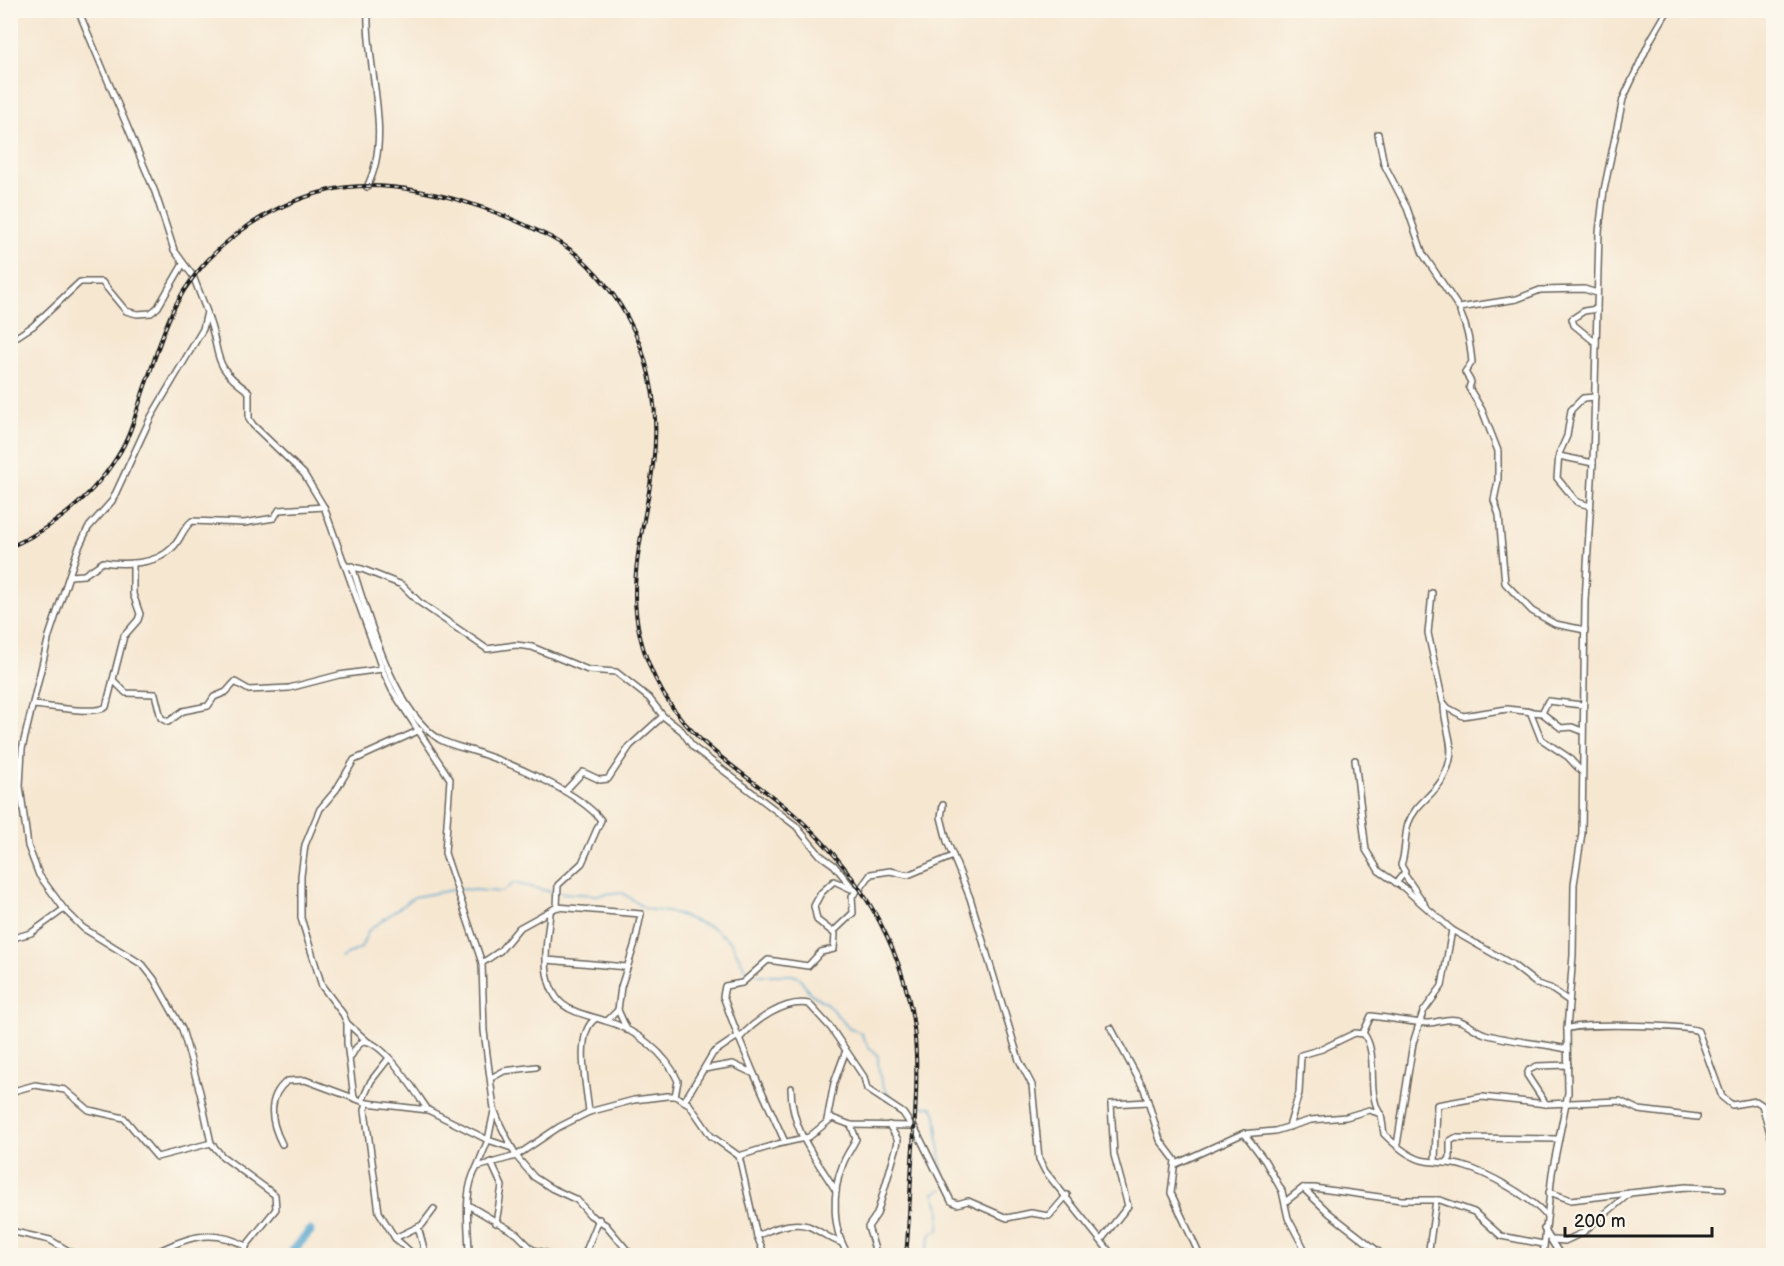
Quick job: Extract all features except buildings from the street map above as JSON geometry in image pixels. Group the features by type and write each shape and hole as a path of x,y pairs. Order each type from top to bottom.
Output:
{"street":[{"path":"78,10 155,192 174,250 193,276 207,312 222,366 228,377 249,392 249,418 253,425 304,474 324,507 350,566 382,656 400,690 430,732 453,746 483,754 565,791 599,817 601,823 582,863 558,885 557,906 550,913 519,928 500,951 482,963"},
{"path":"367,187 375,164 379,128 371,70 368,10"},
{"path":"1545,1254 1543,1244 1549,1192 1567,1103 1567,1029 1574,956 1574,884 1582,833 1582,705 1602,208 1622,106 1648,45 1668,10"},
{"path":"1378,134 1384,164 1407,208 1423,254 1459,308 1516,300 1540,290 1584,289 1598,293"},
{"path":"10,341 33,326 80,282 102,282 106,284 126,311 136,314 151,313 159,307 183,264"},
{"path":"1596,343 1574,325 1572,319 1584,311 1597,309"},
{"path":"207,312 203,329 151,417 112,501 88,528 49,636 22,749 20,786 28,846 39,875 64,909 83,928 143,965 154,979 182,1029 212,1143 222,1156 275,1194 276,1209 246,1246 245,1256"},
{"path":"1460,312 1471,343 1469,350 1472,362 1465,372 1471,382 1469,388 1482,410 1498,451 1498,481 1494,500 1499,515 1505,584 1532,611 1555,624 1585,630"},
{"path":"1590,506 1581,504 1558,482 1559,456 1567,436 1571,410 1583,398 1595,397"},
{"path":"1559,456 1593,463"},
{"path":"70,576 84,575 101,562 133,563 159,556 171,549 183,529 192,521 244,523 274,518 277,511 284,509 324,507"},
{"path":"33,705 66,710 103,709 108,702 124,636 138,620 140,614 133,594 133,563"},
{"path":"350,566 353,592 382,669 392,690 450,779 445,853 482,963 484,1030 494,1109 488,1140 471,1180 468,1205 469,1256"},
{"path":"350,566 402,585 419,602 488,649 516,645 532,647 588,670 616,672 649,698 698,752 796,826 820,855 834,865 855,890"},
{"path":"1426,907 1404,874 1401,865 1406,855 1408,822 1416,809 1441,784 1450,758 1444,704 1428,633 1432,593"},
{"path":"113,680 126,693 155,694 161,718 168,722 183,711 208,706 214,697 226,692 235,682 249,690 289,688 339,675 382,669"},
{"path":"1542,713 1548,701 1582,705"},
{"path":"1444,704 1463,716 1495,709 1542,713 1561,728 1572,727 1582,731"},
{"path":"1530,711 1540,738 1568,757 1581,771"},
{"path":"565,791 583,772 600,780 608,779 630,746 663,716"},
{"path":"354,1098 347,1023 344,1014 322,986 304,933 301,892 305,845 320,809 336,790 354,760 420,730"},
{"path":"1355,760 1366,850 1379,871 1452,930 1513,965 1537,984 1551,988 1569,1001"},
{"path":"943,805 942,822 970,898 1019,1060 1032,1085 1039,1159 1045,1171 1113,1256"},
{"path":"834,931 852,913 854,905 851,898 855,890 871,874 890,871 908,875 953,856"},
{"path":"1396,883 1404,874"},
{"path":"785,1142 738,1037 723,996 724,986 742,983 768,960 807,966 821,952 834,949 836,937 834,931 817,920 814,906 821,893 834,881 855,890"},
{"path":"557,906 638,912 642,918 627,967 618,1010 607,1021"},
{"path":"10,939 31,933 64,909"},
{"path":"550,913 547,960 552,988 561,1004 570,1011 607,1021 627,1030 666,1060 678,1081 675,1096"},
{"path":"1397,1145 1408,1065 1423,1012 1442,986 1452,930"},
{"path":"547,960 627,967"},
{"path":"685,1100 715,1051 769,1015 803,1003 809,1004 823,1017 845,1053 859,1070 867,1089 903,1113 910,1125"},
{"path":"618,1010 627,1030"},
{"path":"1363,1033 1371,1016 1421,1022 1457,1020 1484,1034 1524,1044 1567,1049"},
{"path":"589,1112 584,1042 588,1026 595,1019"},
{"path":"347,1023 388,1058 428,1110"},
{"path":"1567,1029 1574,1026 1594,1025 1672,1027 1698,1031 1722,1096 1732,1105 1756,1101 1762,1105 1773,1147"},
{"path":"1111,1028 1144,1089 1160,1140 1176,1164 1172,1193 1200,1256"},
{"path":"1289,1127 1299,1093 1301,1055 1322,1049 1355,1032 1363,1033 1369,1042 1371,1090 1384,1134 1417,1159 1461,1165 1490,1176 1534,1203 1546,1215"},
{"path":"350,1059 356,1048 367,1041"},
{"path":"739,1156 785,1142 802,1140 815,1134 827,1120 834,1083 845,1053"},
{"path":"388,1058 371,1081 365,1102 376,1177 377,1201 382,1218 395,1238 415,1256"},
{"path":"704,1069 733,1064 754,1074"},
{"path":"1546,1104 1531,1084 1527,1075 1529,1070 1537,1066 1568,1065"},
{"path":"491,1078 511,1069 536,1066"},
{"path":"282,1144 277,1134 272,1106 276,1093 287,1081 305,1080 365,1102 428,1110 488,1140 512,1148"},
{"path":"10,1092 35,1085 65,1090 89,1110 124,1118 157,1156 212,1143"},
{"path":"791,1088 794,1112 802,1140 836,1191"},
{"path":"477,1167 516,1156 568,1121 589,1112 634,1100 675,1096 685,1100 693,1107 711,1136 739,1156 757,1236 765,1256"},
{"path":"1435,1161 1437,1127 1435,1119 1438,1103 1482,1097 1546,1104 1620,1101 1639,1110 1697,1117"},
{"path":"1101,1240 1128,1206 1114,1155 1111,1104 1148,1102"},
{"path":"494,1109 516,1156 539,1181 577,1200 632,1256"},
{"path":"1176,1164 1188,1156 1218,1146 1244,1133 1289,1127 1322,1118 1346,1117 1369,1110 1379,1112"},
{"path":"827,1120 836,1118 851,1125 910,1125 917,1129 954,1203 968,1201 1007,1218 1031,1213 1049,1216 1066,1195"},
{"path":"850,1256 842,1243 836,1191 842,1165 856,1139 851,1125"},
{"path":"877,1256 868,1227 877,1214 897,1146 898,1140 889,1125"},
{"path":"1244,1133 1268,1165 1282,1191 1291,1225 1308,1256"},
{"path":"1446,1163 1450,1158 1450,1141 1455,1138 1559,1139"},
{"path":"491,1162 502,1186 496,1222"},
{"path":"1549,1192 1571,1200 1698,1186 1723,1189"},
{"path":"1285,1202 1303,1188 1337,1190 1401,1200 1436,1200 1474,1212 1507,1238 1543,1244"},
{"path":"1303,1188 1323,1209 1384,1256"},
{"path":"1553,1240 1565,1241 1582,1233 1630,1193"},
{"path":"1428,1256 1436,1200"},
{"path":"468,1205 518,1234 532,1250 546,1253"},
{"path":"395,1238 418,1227 435,1209"},
{"path":"584,1256 599,1220"},
{"path":"757,1236 779,1227 800,1225 807,1226 842,1243"},
{"path":"418,1227 426,1256"},
{"path":"1544,1229 1561,1256"},
{"path":"10,1231 50,1240 77,1256"},
{"path":"149,1256 204,1234 226,1238 246,1246"}],"waterway":[{"path":"460,889 502,892 514,883 556,893"},
{"path":"341,958 361,948 368,931 414,897 452,890"},
{"path":"561,893 598,895 621,892 646,909 674,913 713,928 731,942 746,970 750,972"},
{"path":"757,975 793,975 800,978 810,993 827,1004 848,1027 861,1033 868,1046 878,1056 883,1086 905,1107"},
{"path":"919,1107 932,1107 936,1115 943,1179"},
{"path":"925,1256 931,1233 939,1230 940,1210 934,1193 943,1189"},
{"path":"288,1256 310,1231"}],"railway":[{"path":"10,547 57,521 96,486 126,440 166,325 188,285 221,247 261,218 283,206 330,190 351,187 373,186 420,191 487,209 528,226 570,249 588,265 622,308 644,357 651,383 655,410 653,465 639,547 635,597 637,623 655,678 667,700 697,736 714,752 789,810 834,855 872,908 899,966 914,1028 916,1061 906,1256"}]}
